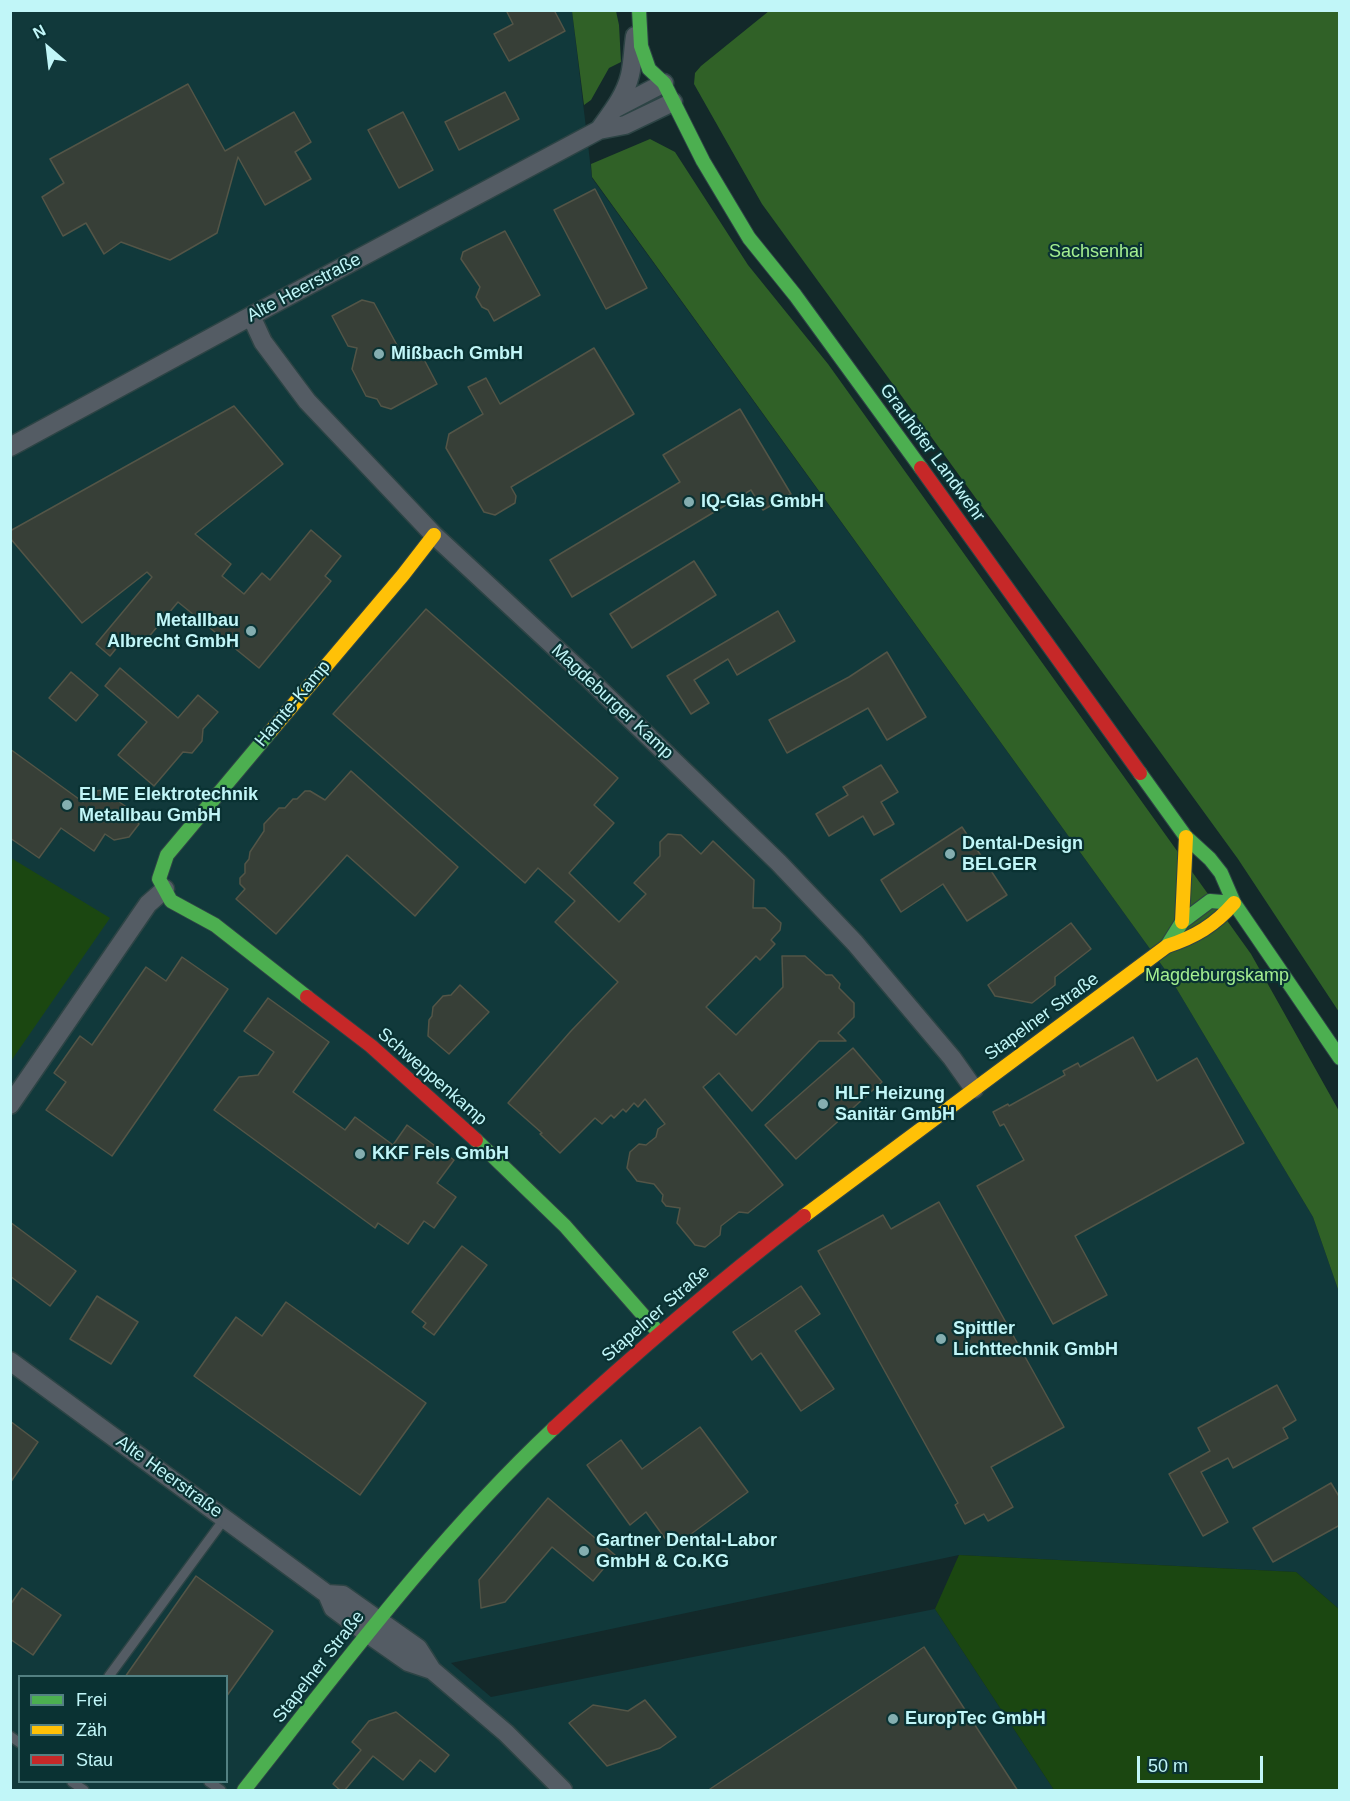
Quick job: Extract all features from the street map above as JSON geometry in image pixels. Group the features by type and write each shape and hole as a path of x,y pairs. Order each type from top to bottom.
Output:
{"street":[{"path":"639,10 654,38"},
{"name":"Grauhöfer Landwehr","path":"639,10 641,46 650,69 664,83 703,161 749,238 900,438 1186,837 1212,860 1225,877 1229,883 1234,903 1339,1055"},
{"name":"Alte Heerstraße","path":"599,129 616,108 630,75 639,10"},
{"path":"664,83 666,62"},
{"name":"Alte Heerstraße","path":"616,108 664,83"},
{"name":"Alte Heerstraße","path":"10,447 599,129 625,125 673,102"},
{"name":"Magdeburger Kamp","path":"251,316 263,342 307,401 434,535 596,686 779,863 855,943 952,1058 974,1089"},
{"name":"Hamte-Kamp","path":"10,1104 162,884 167,855 403,575 434,535"},
{"path":"1182,922 1186,837"},
{"name":"Grauhöfer Landwehr","path":"1186,837 1197,869"},
{"name":"Schweppenkamp","path":"162,884 171,901 215,926 370,1046 495,1157 565,1226 658,1332"},
{"name":"Grauhöfer Landwehr","path":"1211,886 1234,903"},
{"name":"Stapelner Straße","path":"1167,946 1182,922 1210,901 1234,903"},
{"name":"Stapelner Straße","path":"244,1791 379,1619 462,1524 537,1444 658,1332 863,1171 1167,946 1194,937 1218,922 1234,903"},
{"name":"Alte Heerstraße","path":"10,1361 327,1594 333,1608 368,1634 408,1662 432,1670"},
{"name":"Alte Heerstraße","path":"327,1594 343,1595 418,1648 432,1670 506,1733 563,1791"}],"lane":[{"path":"110,1675 225,1518"}],"shaded area":[{"path":"11,11 572,11 592,178 1166,971 1313,1217 1339,1292 1339,1609 1296,1572 959,1555 451,1663 491,1697 935,1609 1054,1790 11,1790"}],"green space":[{"path":"572,11 616,11 619,25 621,62 609,68 591,100 584,105"},
{"name":"Sachsenhai","path":"769,11 1339,11 1339,1012 1238,859 762,204 694,84 695,73 701,66"},
{"name":"Magdeburgskamp","path":"650,139 675,152 748,265 828,364 1251,954 1339,1111 1339,1292 1313,1217 1166,971 592,177 591,164"},
{"path":"11,858 110,918 11,1061"},
{"path":"959,1555 1296,1572 1339,1609 1339,1790 1054,1790 935,1609"}],"building":[{"path":"506,10 554,10 565,31 509,61 494,34 513,24"},
{"path":"188,84 225,151 294,112 311,142 295,152 311,179 265,205 238,157 217,233 170,260 121,242 104,254 86,223 63,236 42,197 64,183 50,159"},
{"path":"505,92 519,119 459,150 445,122"},
{"path":"403,112 433,170 399,188 368,130"},
{"path":"595,189 647,288 606,309 554,210"},
{"path":"505,231 540,295 494,321 476,297 480,287 461,259 463,252"},
{"name":"Mißbach GmbH","path":"362,300 374,303 404,358 419,350 437,384 391,409 381,406 377,399 366,396 352,369 357,348 348,346 332,316"},
{"path":"594,348 634,414 511,487 516,496 515,503 495,515 484,512 446,448 449,434 483,414 468,387 486,378 500,404"},
{"path":"234,406 283,464 195,534 231,564 222,576 244,594 262,573 270,580 311,530 341,556 325,576 331,581 259,668 178,602 142,645 128,634 110,656 96,644 152,577 147,572 82,623 10,538 10,531"},
{"name":"IQ-Glas GmbH","path":"740,409 791,494 763,510 751,490 572,597 550,560 680,482 663,455"},
{"path":"694,561 716,595 632,648 610,614"},
{"path":"426,609 618,778 594,805 614,823 569,873 619,922 646,894 634,883 660,856 660,842 668,834 681,835 701,854 713,841 754,880 753,908 765,908 781,923 780,930 771,940 775,944 760,960 756,956 706,1007 736,1035 783,987 782,956 805,956 826,975 832,975 840,984 839,988 854,1003 854,1017 838,1033 846,1041 819,1041 752,1111 719,1073 703,1087 783,1185 748,1213 739,1212 721,1226 720,1235 705,1247 695,1245 677,1223 680,1208 666,1206 662,1201 663,1195 654,1184 637,1181 627,1168 630,1152 639,1144 646,1145 656,1137 658,1129 665,1124 645,1099 638,1107 634,1103 626,1112 623,1109 614,1118 611,1115 602,1124 595,1118 560,1153 540,1134 542,1133 508,1103 571,1031 618,982 555,922 575,901 538,868 525,883 333,714"},
{"path":"778,611 795,641 737,675 728,659 694,680 709,703 691,714 667,676"},
{"path":"887,652 926,717 887,740 868,708 787,753 769,720 849,677"},
{"path":"120,668 178,718 198,695 218,712 203,729 202,741 192,753 183,752 154,786 118,755 147,722 105,686"},
{"path":"71,672 98,695 76,721 49,698"},
{"name":"ELME Elektrotechnik Metallbau GmbH","path":"10,749 83,802 90,792 102,790 128,808 139,824 129,837 114,840 105,834 94,851 61,828 39,858 10,838"},
{"path":"881,765 898,792 881,802 894,824 874,835 863,816 829,836 816,814 848,795 843,787"},
{"path":"351,771 458,867 415,916 347,855 276,934 236,899 245,889 240,884 240,878 245,873 245,864 250,852 264,831 264,824 279,808 285,808 305,791 310,791 325,800"},
{"name":"Dental-Design BELGER","path":"962,827 1007,895 967,921 943,884 901,912 881,880"},
{"path":"1071,923 1091,949 1055,977 1055,985 1032,1003 995,996 988,985"},
{"path":"182,957 228,989 112,1156 46,1110 66,1082 54,1073 80,1036 92,1045 146,967 166,981"},
{"path":"460,985 489,1012 449,1054 428,1036 429,1020 433,1007 443,996 451,995"},
{"name":"KKF Fels GmbH","path":"268,998 329,1042 293,1092 345,1130 355,1117 393,1145 407,1125 454,1160 437,1183 456,1197 434,1228 424,1221 408,1244 378,1223 375,1228 214,1110 239,1077 258,1075 274,1052 244,1031"},
{"path":"1133,1037 1157,1081 1197,1058 1244,1143 1075,1236 1107,1295 1053,1324 977,1186 1024,1160 1004,1124 1000,1126 993,1112 1008,1104 1009,1106 1065,1075 1063,1071 1078,1063 1080,1067"},
{"name":"HLF Heizung Sanitär GmbH","path":"853,1048 882,1082 796,1159 765,1125"},
{"name":"Spittler Lichttechnik GmbH","path":"939,1202 1064,1427 991,1467 1013,1507 988,1521 984,1514 965,1524 955,1505 958,1503 818,1251 883,1215 891,1229"},
{"path":"10,1222 76,1271 50,1306 10,1276"},
{"path":"462,1246 487,1265 434,1335 423,1327 426,1323 412,1312"},
{"path":"801,1286 820,1314 795,1331 834,1389 801,1411 761,1353 752,1360 733,1332"},
{"path":"97,1296 138,1322 111,1364 70,1339"},
{"path":"286,1302 426,1403 360,1495 194,1376 236,1317 262,1336"},
{"path":"1277,1385 1296,1420 1283,1428 1288,1438 1233,1468 1228,1458 1201,1472 1228,1522 1203,1536 1169,1474 1210,1451 1198,1428"},
{"path":"10,1421 38,1442 10,1483"},
{"path":"700,1427 748,1492 672,1548 646,1512 630,1525 587,1465 621,1440 642,1469"},
{"path":"1331,1483 1340,1498 1340,1525 1273,1562 1253,1528"},
{"name":"Gartner Dental-Labor GmbH & Co.KG","path":"548,1498 615,1555 593,1581 552,1547 505,1602 481,1608 479,1580"},
{"path":"196,1576 273,1631 228,1694 228,1675 126,1675"},
{"path":"22,1588 61,1615 33,1655 10,1639 10,1605"},
{"name":"EuropTec GmbH","path":"924,1647 1018,1791 707,1791"},
{"path":"645,1700 676,1737 660,1748 607,1766 569,1723 593,1705 628,1711"},
{"path":"396,1712 449,1755 435,1772 420,1760 403,1780 373,1756 344,1791 341,1791 333,1784 361,1750 352,1742 369,1721"}],"traffic: fast":[{"path":"639,10 641,46 649,69 664,83 703,161 749,238 795,295 921,468"},
{"path":"271,731 167,855 159,879 171,901 215,925 307,997"},
{"path":"1140,773 1186,837 1210,859 1221,873 1234,903 1340,1058"},
{"path":"1167,946 1182,922 1210,901 1234,903"},
{"path":"476,1140 565,1226 658,1332"},
{"path":"244,1790 392,1603 470,1513 554,1428"}],"traffic: slow":[{"path":"271,731 434,535"},
{"path":"1182,922 1186,837"},
{"path":"804,1216 1167,946 1187,939 1204,929 1234,903"}],"traffic: jam":[{"path":"921,468 1140,773"},
{"path":"307,997 371,1046 476,1140"},
{"path":"554,1428 676,1319 804,1216"}],"place":[{"name":"Mißbach GmbH","path":"379,354"},
{"name":"IQ-Glas GmbH","path":"689,502"},
{"name":"Metallbau Albrecht GmbH","path":"251,631"},
{"name":"ELME Elektrotechnik Metallbau GmbH","path":"67,805"},
{"name":"Dental-Design BELGER","path":"950,854"},
{"name":"HLF Heizung Sanitär GmbH","path":"823,1104"},
{"name":"KKF Fels GmbH","path":"360,1154"},
{"name":"Spittler Lichttechnik GmbH","path":"941,1339"},
{"name":"Gartner Dental-Labor GmbH & Co.KG","path":"584,1551"},
{"name":"EuropTec GmbH","path":"893,1719"}]}
